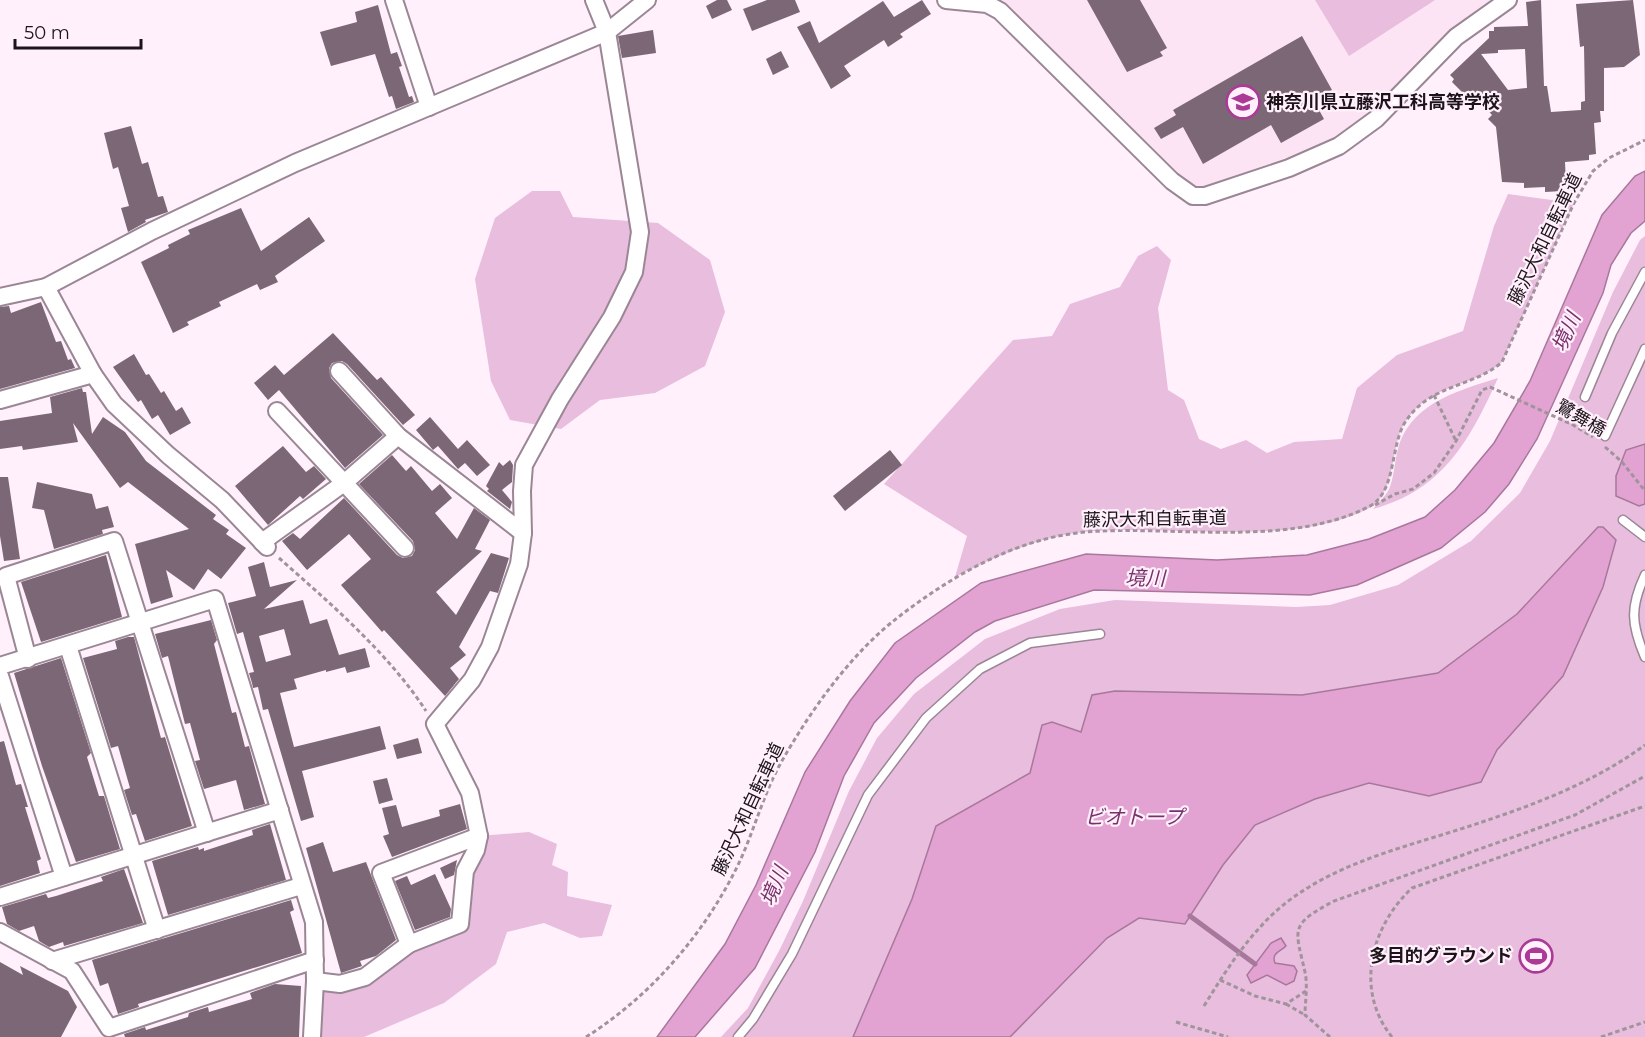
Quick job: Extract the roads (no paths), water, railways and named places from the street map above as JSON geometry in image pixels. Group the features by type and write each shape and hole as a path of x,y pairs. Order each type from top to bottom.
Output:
{"street":[{"path":"394,0 429,107"},
{"path":"315,981 340,984 365,977 409,944 460,924 465,871 476,850 479,836 470,793 435,724 472,680 489,647 519,564 523,533 524,465 560,399 612,317 634,272 640,232 607,32 594,0"},
{"path":"0,297 46,287 152,231 295,163 607,32 647,0"},
{"path":"946,0 987,4 1000,11 1172,181 1193,196 1205,196 1289,168 1339,146 1383,112 1456,37 1508,0"},
{"path":"46,287 93,374 114,404 168,455 222,500 264,545 344,483 398,436"},
{"path":"339,371 398,436 523,533"},
{"path":"0,400 93,374"},
{"path":"278,411 405,548"},
{"path":"28,659 6,576 114,541 207,833"},
{"path":"0,666 215,599 301,886 314,922 315,981 312,1037"},
{"path":"68,646 157,930"},
{"path":"0,676 64,877"},
{"path":"0,897 280,810"},
{"path":"409,944 381,873 479,836"},
{"path":"52,961 301,886"},
{"path":"0,932 72,971 111,1032 315,960"}],"lane":[{"path":"1585,397 1612,333 1645,272"},
{"path":"1605,436 1645,349"},
{"path":"1623,520 1645,537"},
{"path":"1645,575 1636,596 1632,618 1645,657"},
{"path":"738,1037 753,1020 792,954 868,795 926,718 980,669 1030,643 1100,634"}],"water":[{"name":"境川","path":"1645,171 1645,221 1631,233 1611,265 1603,293 1537,439 1509,484 1485,512 1441,548 1357,585 1310,595 1094,590 995,621 975,632 916,678 874,723 844,776 815,852 755,968 695,1037 657,1037 725,944 756,885 805,772 850,701 895,643 981,583 1086,554 1217,560 1307,555 1369,539 1425,517 1455,490 1494,443 1530,381 1602,215 1635,176"},
{"path":"1645,444 1645,504 1639,506 1616,496 1616,476 1626,450"},
{"name":"ビオトープ","path":"1598,527 1603,527 1616,540 1603,587 1563,676 1497,750 1481,782 1429,796 1369,783 1315,799 1255,825 1223,865 1185,924 1139,918 1107,938 1010,1037 853,1037 912,899 936,826 1030,773 1042,725 1052,722 1081,732 1092,695 1115,691 1302,695 1438,673 1517,614"},
{"path":"1281,938 1286,946 1275,955 1274,960 1275,963 1294,966 1297,971 1294,981 1286,985 1267,975 1251,983 1247,975 1271,943"}],"waterway":[{"path":"1190,916 1255,964"}],"place":[{"name":"神奈川県立藤沢工科高等学校","path":"1243,102"},
{"name":"多目的グラウンド","path":"1536,956"}]}
